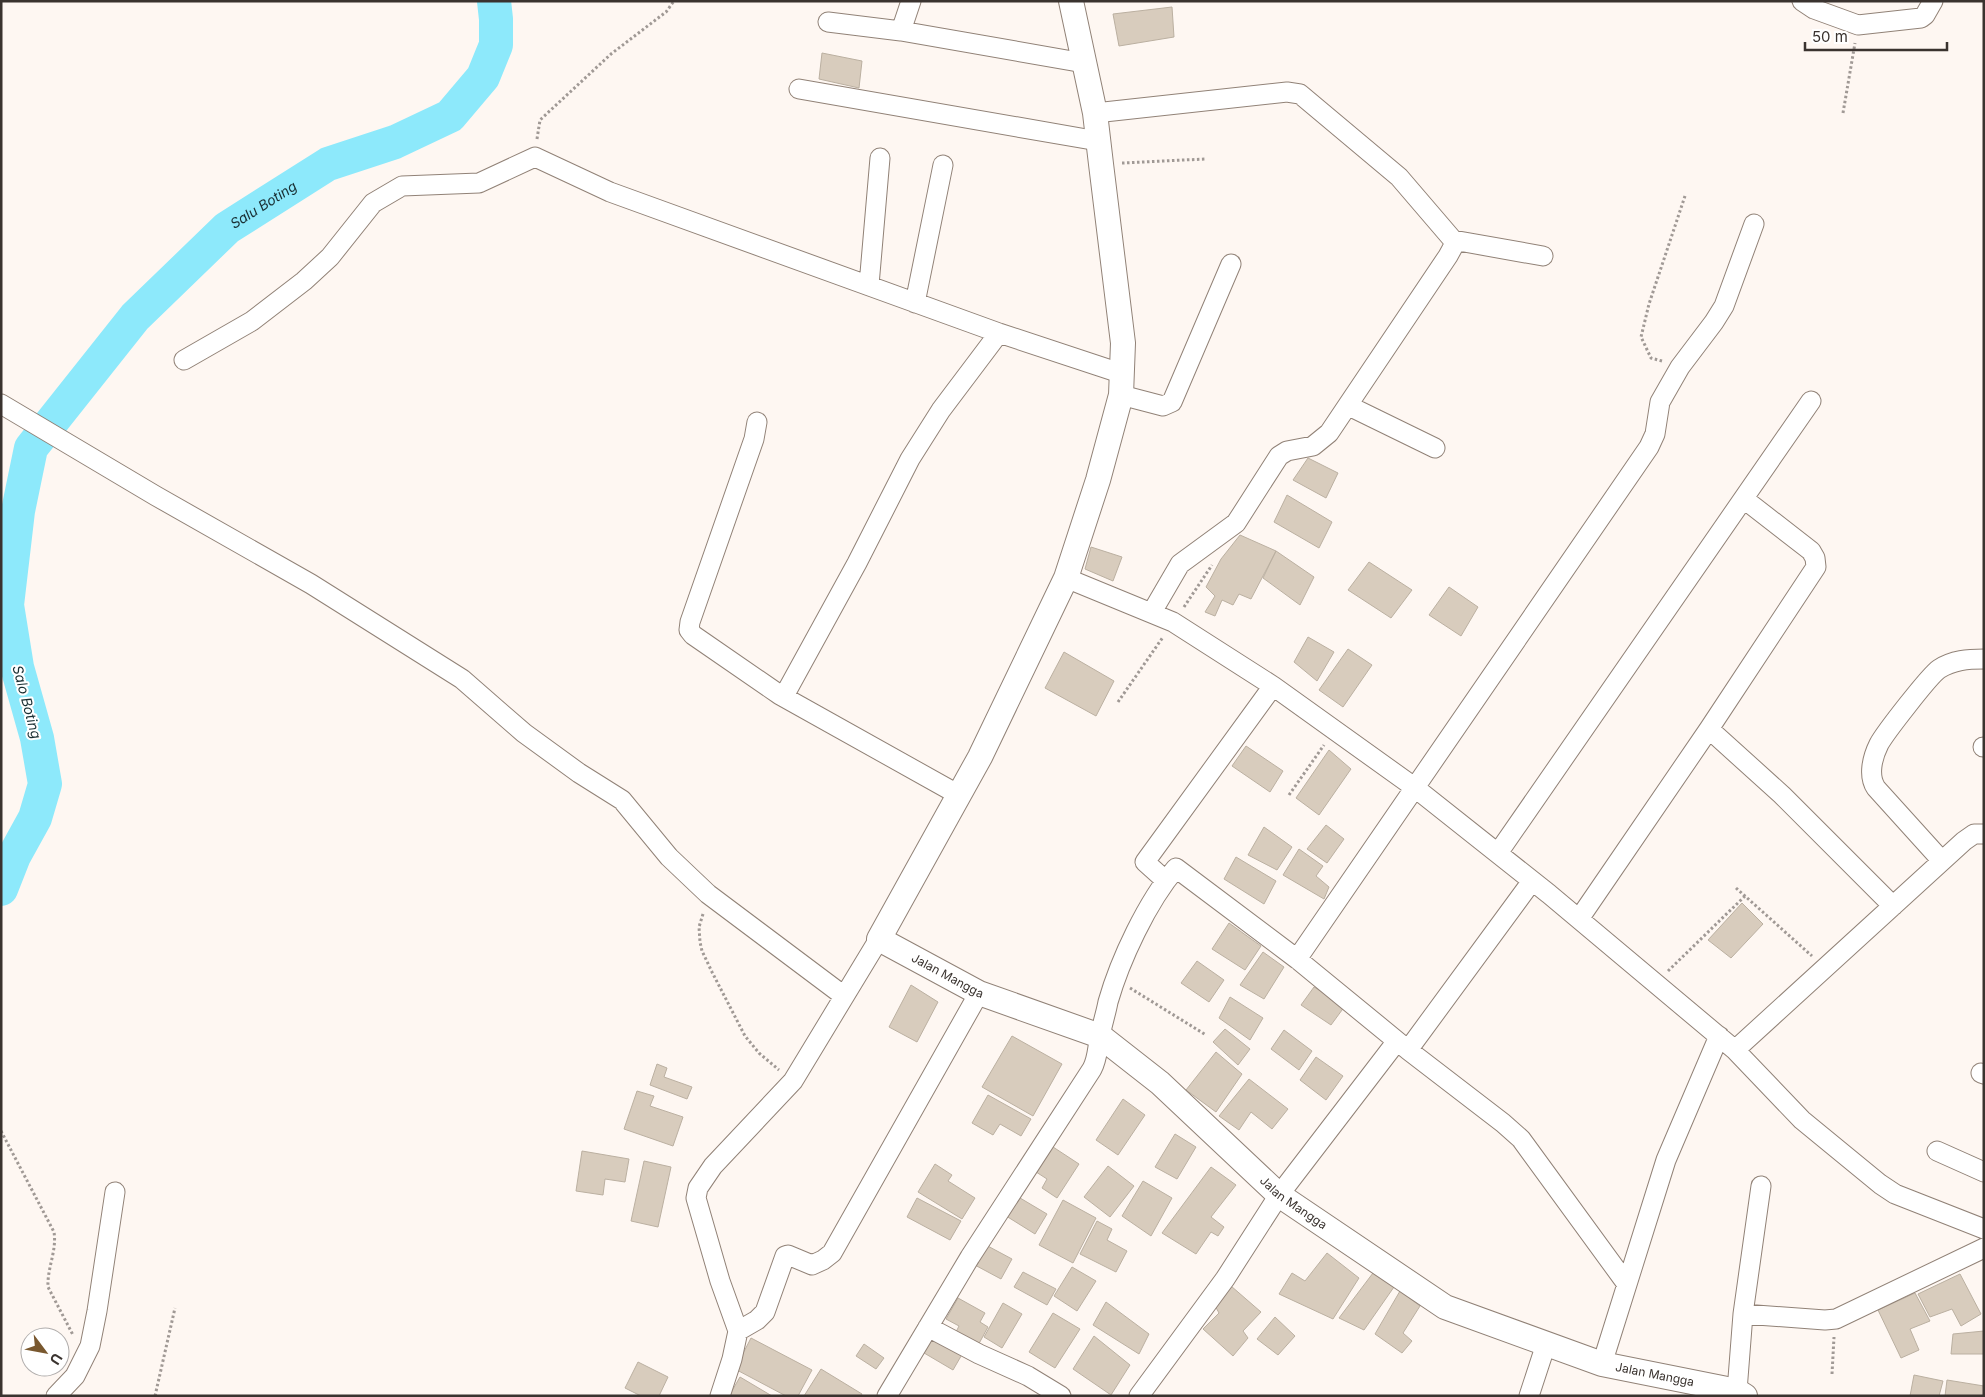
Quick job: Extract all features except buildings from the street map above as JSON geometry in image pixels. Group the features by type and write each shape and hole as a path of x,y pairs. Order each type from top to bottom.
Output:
{"street":[{"path":"901,31 911,1"},
{"path":"720,1396 732,1359 738,1331 720,1282 696,1194 713,1166 793,1081 879,939 980,757 1066,578 1098,480 1122,384 1124,343 1095,113 1071,1"},
{"path":"1802,1 1814,8 1858,25 1921,18 1925,16 1933,1"},
{"path":"828,22 901,31 1084,63"},
{"path":"798,89 1100,152"},
{"path":"1095,113 1287,92 1300,94 1399,178 1453,240 1544,256"},
{"path":"184,360 252,321 304,281 330,257 373,203 402,186 479,183 535,157 610,192 999,333 1122,384 1163,406 1172,402 1231,264"},
{"path":"869,285 880,158"},
{"path":"915,303 943,165"},
{"path":"1297,959 1649,447 1655,434 1660,402 1680,366 1724,306 1754,224"},
{"path":"1152,612 1180,564 1236,523 1280,456 1287,451 1313,446 1329,433 1349,406 1448,256 1454,244 1453,240"},
{"path":"784,696 853,571 910,459 941,410 999,333"},
{"path":"1498,853 1811,401"},
{"path":"1,404 156,496 311,584 462,679 524,733 579,773 622,800 669,857 708,894 844,996"},
{"path":"1349,406 1435,448"},
{"path":"757,422 754,439 689,628 693,635 777,693 959,794"},
{"path":"1578,919 1709,729 1816,567 1815,558 1811,552 1744,499"},
{"path":"1066,578 1173,622 1273,686 1414,787 1656,982 1735,1050 1802,1120 1880,1184 1895,1194 1984,1229"},
{"path":"1942,862 1876,788 1871,781 1871,770 1879,744 1933,675 1949,664 1965,659 1984,659"},
{"path":"1165,880 1145,862 1273,686"},
{"path":"1709,729 1782,795 1893,906"},
{"path":"1735,1050 1968,838 1974,834 1984,834"},
{"path":"887,1396 970,1257 1086,1079 1097,1059 1100,1036 1114,979 1139,926 1165,880 1176,868 1297,959 1402,1045 1517,1135 1541,1165 1626,1283"},
{"path":"1139,1396 1225,1279 1279,1195 1402,1045 1532,881"},
{"name":"Jalan Mangga","path":"879,939 979,993 1100,1036 1160,1083 1279,1195 1445,1307 1602,1364 1741,1393"},
{"path":"738,1331 757,1320 765,1312 785,1256 812,1265 824,1260 832,1253 979,993"},
{"path":"1602,1364 1626,1283 1672,1146 1719,1036"},
{"path":"1937,1151 1984,1172"},
{"path":"1741,1393 1743,1314 1761,1186"},
{"path":"56,1396 75,1376 86,1358 93,1335 115,1192"},
{"path":"1743,1314 1825,1320 1836,1319 1984,1248"},
{"path":"928,1327 974,1352 1028,1376 1060,1396"},
{"path":"1529,1396 1546,1344"}],"path":[{"path":"535,157 540,120 611,54 666,12 674,1"},
{"path":"1843,113 1858,25"},
{"path":"1100,152 1205,159"},
{"path":"1680,366 1651,358 1642,337 1650,304 1685,196"},
{"path":"1289,794 1334,730"},
{"path":"1736,888 1824,967"},
{"path":"708,894 699,927 702,952 745,1036 759,1053 793,1081"},
{"path":"1656,982 1745,896"},
{"path":"1114,979 1206,1035"},
{"path":"1,1132 54,1232 54,1247 48,1287 86,1358"},
{"path":"155,1396 175,1308"},
{"path":"1832,1374 1836,1319"}],"waterway":[{"name":"Salu Boting","path":"1,889 14,856 35,818 45,784 37,738 17,667 7,605 18,511 31,448 135,317 227,228 328,164 395,142 450,116 483,77 496,45 494,1"}],"water label":[{"name":"Salo Boting","path":"27,702"}]}
